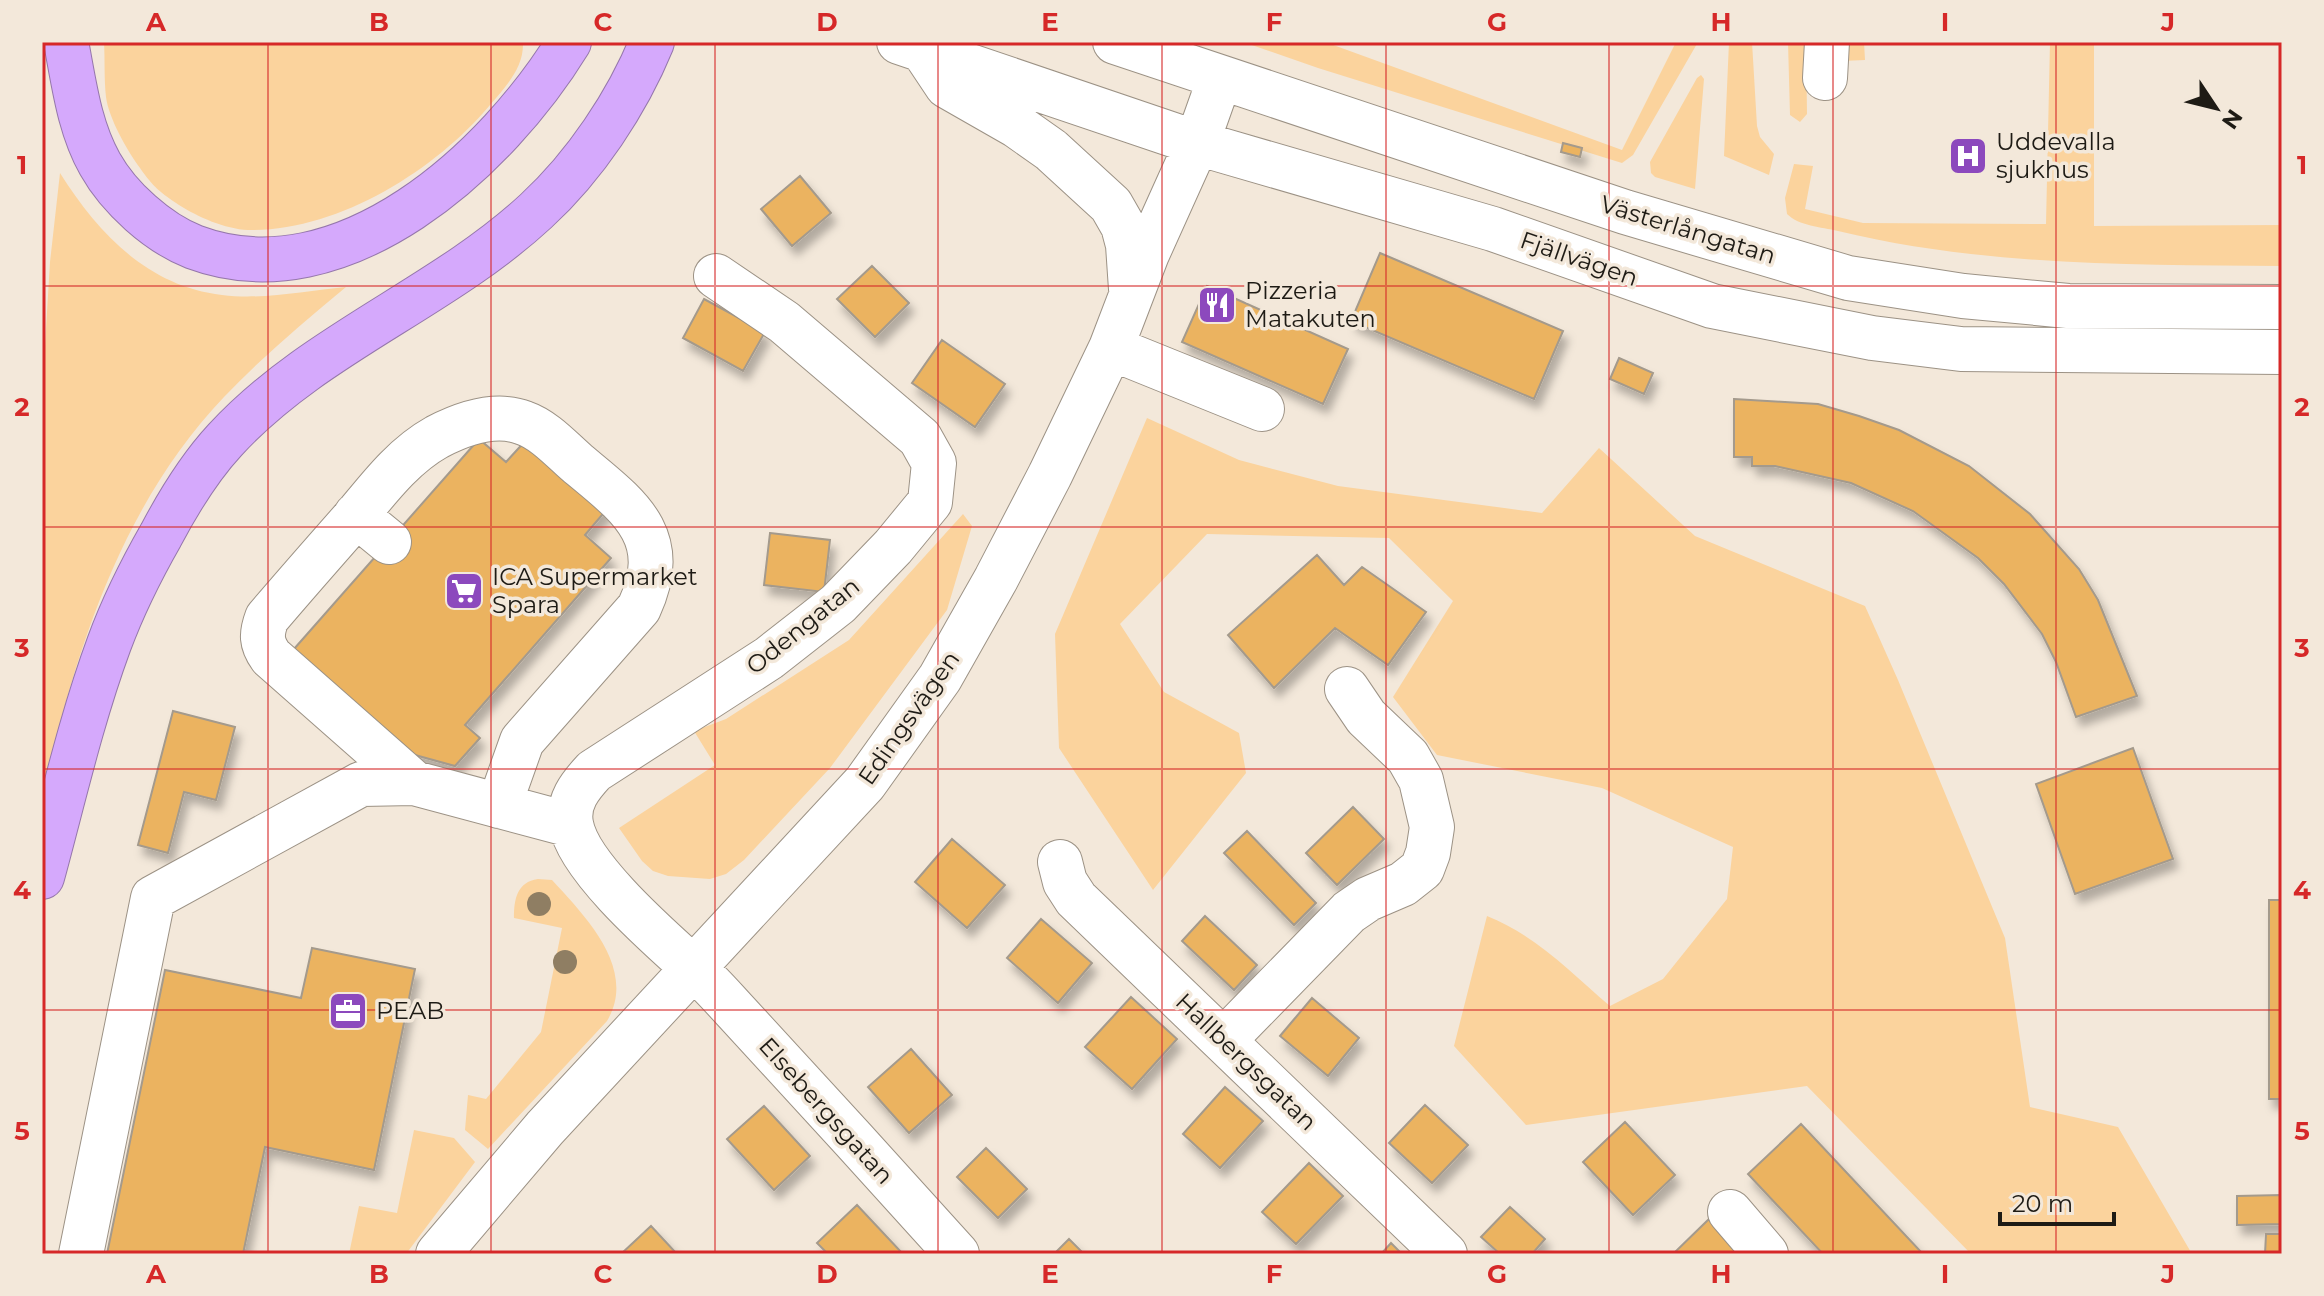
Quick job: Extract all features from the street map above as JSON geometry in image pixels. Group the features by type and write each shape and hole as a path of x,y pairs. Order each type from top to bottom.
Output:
{"highway":[{"path":"66,42 79,109 89,140 101,166 120,190 162,230 183,243 213,254 271,259 331,248 364,236 427,198 463,171 502,133 532,98 561,47"},
{"path":"42,877 109,644 138,577 197,473 267,398 318,360 457,270 537,211 595,143 652,42"}],"street":[{"name":"Västerlångatan","path":"1115,42 1625,212 1848,278 1963,296 2068,306 2282,307"},
{"name":"Fjällvägen","path":"911,46 1197,143 1493,229 1712,306 1872,338 1961,349 2282,352"},
{"path":"911,46 947,86 1017,126 1051,150 1111,205 1123,226 1128,245 1131,295"},
{"name":"Edingsvägen","path":"438,1254 534,1139 865,783 940,678 1050,475 1111,348 1197,143 1220,78"},
{"name":"Odengatan","path":"571,825 571,805 579,787 594,771 769,658 838,604 893,547 930,502 934,463 920,438 784,322 716,276"},
{"path":"1111,348 1262,409"},
{"path":"414,783 271,657 261,639 267,618 373,529 390,476 420,448 437,437 478,421 501,418 523,422 542,433 629,507 639,519 650,557 648,582 639,608 522,741 499,806"},
{"path":"1224,1040 1349,912 1368,899 1403,884 1422,869 1428,853 1432,827 1421,780 1408,757 1366,717 1347,689"},
{"path":"81,1254 153,898 361,784 414,783 571,825 577,841 603,878 632,911 694,968"},
{"name":"Hallbergsgatan","path":"1060,862 1065,882 1076,899 1445,1254"},
{"name":"Elsebergsgatan","path":"694,968 957,1254"},
{"path":"1730,1212 1766,1254"}],"shaded area":[{"path":"104,42 523,42 523,51 513,76 502,91 441,153 412,174 349,209 315,221 281,228 248,230 221,225 195,214 162,193 145,175 119,134 108,106"},
{"path":"1243,42 1325,42 1622,150 1676,42 1698,42 1633,155 1622,163"},
{"path":"1729,42 1752,42 1757,126 1760,137 1774,154 1769,175 1724,156"},
{"path":"1788,42 1806,42 1807,114 1800,122 1790,115"},
{"path":"1843,42 1864,42 1865,60 1842,61"},
{"path":"2050,42 2094,42 2094,226 2282,225 2282,266 2115,264 2003,257 1892,243 1811,226 1787,214 1785,198 1794,164 1813,166 1805,209 1863,223 2046,224"},
{"path":"1701,75 1704,79 1695,189 1655,177 1651,173 1650,162"},
{"path":"60,173 108,236 127,253 170,281 195,290 237,296 268,296 346,287 268,354 224,397 188,440 156,486 105,586 85,639 68,693 42,802 42,396 50,262"},
{"path":"1147,418 1239,460 1338,486 1542,513 1599,448 1695,536 1865,606 2005,938 2030,1107 2118,1127 2192,1254 1971,1254 1807,1086 1526,1125 1454,1046 1487,916 1537,944 1610,1006 1663,979 1727,899 1733,847 1602,788 1437,755 1393,697 1453,601 1389,538 1207,534 1120,624 1164,692 1239,733 1246,773 1153,890 1059,748 1055,634"},
{"path":"963,514 972,526 947,610 830,768 744,860 726,874 710,879 668,876 653,871 642,861 619,828 715,765 694,731 726,719 849,640"},
{"path":"538,879 552,880 604,944 616,982 615,1001 607,1021 488,1149 465,1130 468,1095 486,1099 541,1032 562,928 514,918 518,892 525,884"},
{"path":"414,1130 454,1138 475,1162 406,1254 349,1254 359,1206 397,1213"}],"building":[{"path":"1563,143 1582,148 1580,157 1561,152"},
{"path":"800,176 831,213 792,246 761,209"},
{"path":"1380,253 1563,331 1534,399 1351,321"},
{"path":"872,266 909,303 875,337 837,299"},
{"path":"1207,286 1348,349 1323,404 1182,342"},
{"path":"704,299 765,332 743,371 683,338"},
{"path":"942,340 1005,384 975,427 912,383"},
{"path":"1619,358 1653,373 1644,394 1610,379"},
{"path":"1734,399 1818,404 1899,430 1969,466 2030,514 2079,569 2098,600 2137,696 2076,717 2042,634 2004,584 1978,558 1913,511 1851,483 1775,466 1752,466 1752,457 1734,457"},
{"name":"ICA Supermarket Spara","path":"528,438 608,508 585,535 611,558 465,725 480,738 455,766 415,755 294,649 479,439 506,462"},
{"path":"770,533 830,540 824,592 764,585"},
{"path":"1317,555 1344,585 1362,567 1426,612 1388,665 1335,628 1274,688 1228,635"},
{"path":"173,711 235,727 216,800 184,792 168,853 138,845"},
{"path":"2133,748 2173,859 2075,894 2036,784"},
{"path":"1353,807 1384,839 1337,885 1306,853"},
{"path":"1247,831 1316,903 1294,925 1224,853"},
{"path":"952,839 1005,885 967,928 915,882"},
{"path":"2269,900 2282,900 2282,1099 2269,1099"},
{"path":"1205,916 1257,965 1234,990 1182,941"},
{"path":"1041,919 1092,963 1058,1003 1007,958"},
{"path":"312,948 415,969 374,1170 265,1147 243,1254 107,1254 165,970 301,998"},
{"path":"1131,997 1177,1039 1132,1089 1085,1047"},
{"path":"1312,998 1359,1038 1328,1076 1280,1036"},
{"path":"911,1049 952,1095 909,1133 868,1087"},
{"path":"1225,1087 1263,1121 1220,1168 1183,1134"},
{"path":"1425,1105 1468,1145 1432,1183 1389,1143"},
{"path":"764,1106 810,1156 774,1190 727,1139"},
{"path":"1625,1122 1675,1175 1633,1215 1583,1162"},
{"path":"1801,1124 1923,1254 1823,1254 1748,1174"},
{"path":"986,1148 1027,1189 998,1218 957,1177"},
{"path":"1309,1163 1343,1196 1296,1244 1262,1212"},
{"path":"2282,1195 2282,1224 2237,1225 2237,1196"},
{"path":"857,1205 903,1254 828,1254 817,1243"},
{"path":"1510,1207 1545,1239 1532,1254 1500,1254 1481,1237"},
{"path":"1709,1219 1742,1254 1673,1254"},
{"path":"651,1226 677,1254 621,1254"},
{"path":"2266,1234 2282,1234 2282,1254 2265,1254"},
{"path":"1069,1239 1084,1254 1054,1254"},
{"path":"1391,1243 1402,1254 1381,1254"}],"place":[{"name":"Uddevalla sjukhus","path":"1968,156"},
{"name":"Pizzeria Matakuten","path":"1217,305"},
{"name":"ICA Supermarket Spara","path":"464,591"},
{"name":"PEAB","path":"348,1011"}]}
